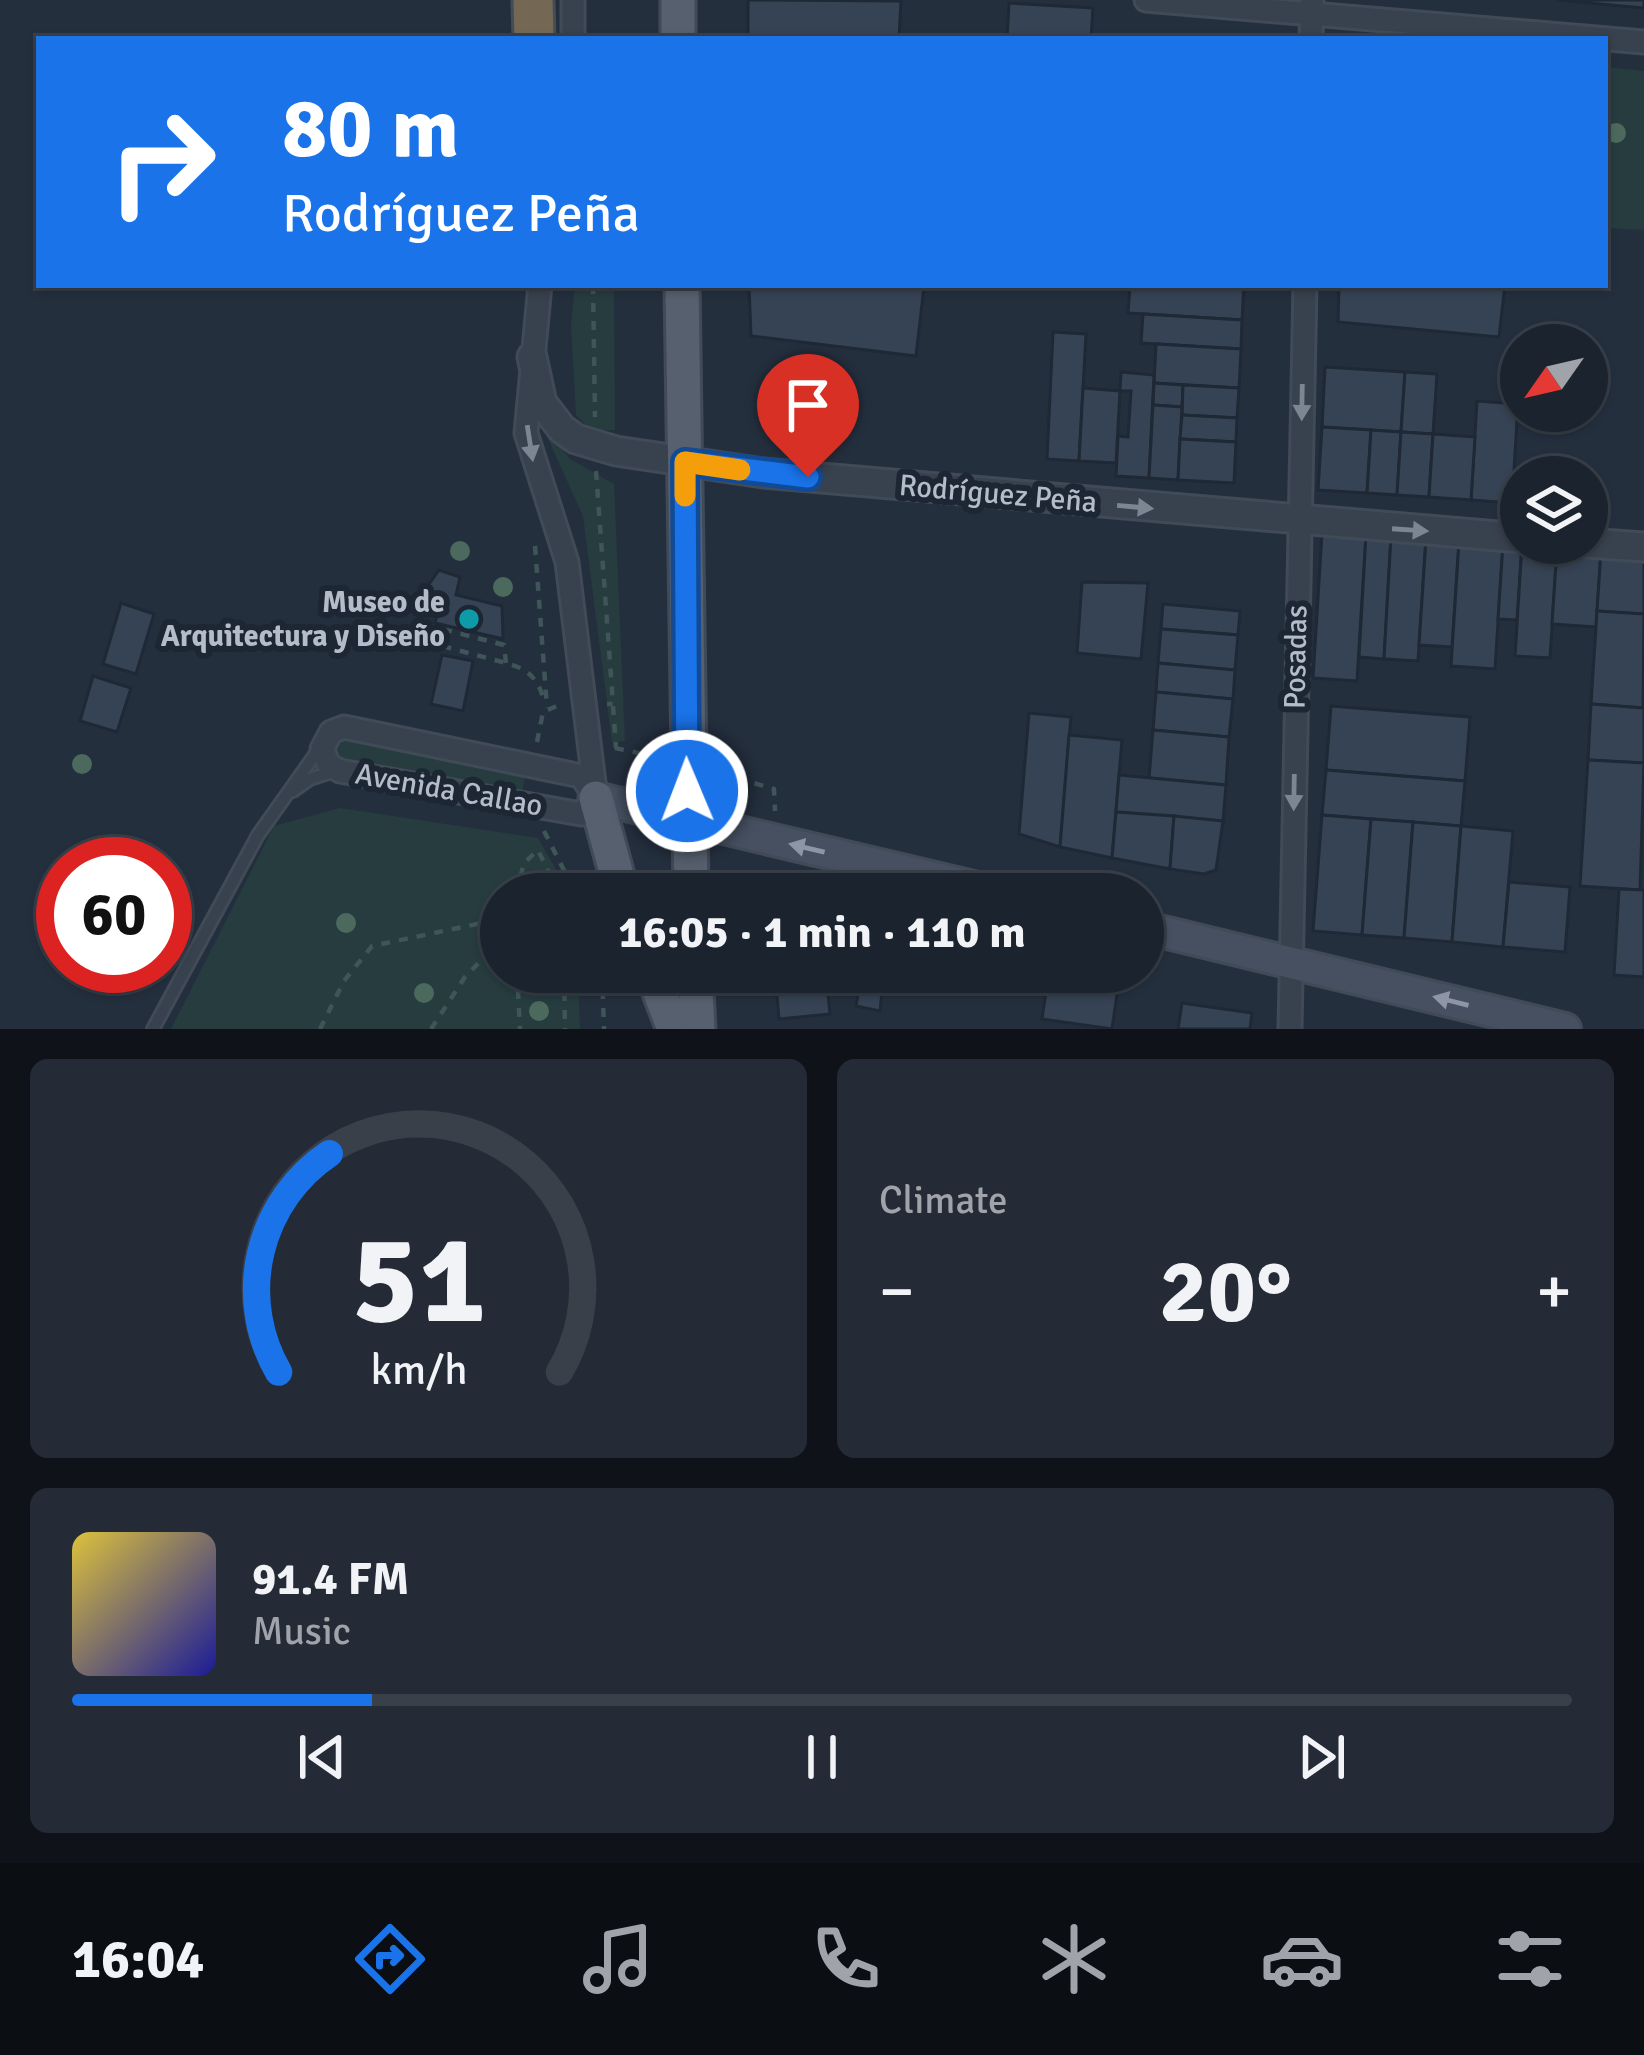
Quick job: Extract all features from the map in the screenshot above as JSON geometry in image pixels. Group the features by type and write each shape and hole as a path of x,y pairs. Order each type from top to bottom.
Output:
{"highway":[{"path":"533,0 534,36"}],"main road":[{"path":"678,0 678,36"},
{"path":"682,288 690,873"},
{"path":"596,798 616,873"},
{"name":"Avenida Callao","path":"596,798 915,873"},
{"path":"1164,932 1564,1029"},
{"path":"660,993 674,1029"},
{"path":"696,993 698,1029"}],"street":[{"path":"573,0 573,36"},
{"path":"1146,0 1311,18 1561,36"},
{"path":"1608,39 1644,42"},
{"path":"540,288 527,444 567,562 596,798"},
{"name":"Posadas","path":"1290,1029 1304,288"},
{"name":"Rodríguez Peña","path":"532,357 542,403 562,429 596,447 763,473 1500,536"},
{"path":"1608,544 1644,547"},
{"name":"Avenida Callao","path":"344,727 581,776 596,798 581,814 340,771 325,760 323,743 331,732 344,727"}],"lane":[{"path":"152,1029 258,835 323,743"},
{"path":"285,796 310,779 340,771"}],"path":[{"path":"593,288 595,357"},
{"path":"506,663 504,646 430,626 428,642 523,668 538,681 547,708 535,548"},
{"path":"613,704 616,748"},
{"path":"545,837 565,873"},
{"path":"521,873 524,863 538,850 549,873"},
{"path":"320,1029 344,982 371,946 480,923"},
{"path":"431,1029 480,962"},
{"path":"519,993 520,1029"},
{"path":"564,993 565,1029"},
{"path":"603,993 604,1029"}],"green space":[{"path":"1608,67 1644,71 1644,230 1608,228"},
{"path":"575,288 614,288 615,430 591,430 576,415 571,325"},
{"path":"540,421 570,459 614,484 625,741 612,742 583,516"},
{"path":"345,739 525,776 522,793 342,758 335,748"},
{"path":"340,808 538,838 558,873 480,873 480,993 579,993 580,1029 171,1029 274,826"}],"building":[{"path":"748,0 901,1 899,36 748,36"},
{"path":"1557,0 1644,0 1644,8"},
{"path":"1009,3 1093,8 1091,36 1007,36"},
{"path":"749,288 924,288 916,356 751,336"},
{"path":"1130,288 1244,288 1242,320 1128,313"},
{"path":"1339,288 1505,288 1499,337 1338,322"},
{"path":"1143,314 1242,320 1241,349 1141,343"},
{"path":"1053,332 1086,334 1079,461 1047,459"},
{"path":"1156,344 1241,349 1239,388 1154,383"},
{"path":"1325,367 1405,372 1401,432 1322,427"},
{"path":"1121,372 1154,375 1149,478 1116,476 1118,436 1128,437 1131,391 1120,391"},
{"path":"1405,372 1437,374 1433,434 1401,432"},
{"path":"1154,383 1183,385 1182,407 1153,405"},
{"path":"1183,385 1239,388 1237,418 1182,415"},
{"path":"1083,388 1120,391 1116,463 1079,461"},
{"path":"1477,401 1500,403 1500,432 1516,432 1515,456 1500,456 1500,502 1471,500"},
{"path":"1153,405 1182,407 1178,480 1149,478"},
{"path":"1182,415 1237,418 1236,442 1180,439"},
{"path":"1322,427 1371,430 1367,493 1318,490"},
{"path":"1371,430 1401,432 1397,495 1367,493"},
{"path":"1401,432 1433,434 1429,497 1397,495"},
{"path":"1433,434 1475,437 1471,500 1429,497"},
{"path":"1180,439 1236,442 1234,483 1178,480"},
{"path":"1322,533 1366,535 1357,681 1313,678"},
{"path":"1366,535 1391,537 1384,659 1359,657"},
{"path":"1391,537 1426,539 1418,661 1384,659"},
{"path":"1426,539 1459,542 1452,647 1419,645"},
{"path":"1459,542 1500,544 1495,669 1451,666"},
{"path":"1608,551 1644,554 1644,614 1597,611 1600,564 1608,564"},
{"path":"1502,564 1521,564 1517,620 1498,619"},
{"path":"1521,564 1556,564 1550,658 1515,656"},
{"path":"1556,564 1600,564 1596,627 1552,624"},
{"path":"439,570 460,577 456,595 502,606 503,639 435,623 440,603 420,597"},
{"path":"1082,582 1148,583 1141,659 1077,653"},
{"path":"121,603 154,614 136,674 103,664"},
{"path":"1163,604 1240,611 1238,635 1161,629"},
{"path":"1597,611 1644,614 1643,708 1591,704"},
{"path":"1161,629 1238,635 1235,670 1158,663"},
{"path":"442,655 473,661 463,711 431,704"},
{"path":"1158,663 1235,670 1233,699 1156,692"},
{"path":"93,676 131,688 117,732 80,721"},
{"path":"1156,692 1233,699 1229,737 1153,730"},
{"path":"1591,704 1644,708 1644,763 1588,760"},
{"path":"1331,706 1470,717 1465,781 1326,770"},
{"path":"1029,713 1071,717 1060,847 1019,834"},
{"path":"1153,730 1229,737 1226,785 1149,778"},
{"path":"1069,735 1122,740 1112,858 1060,847"},
{"path":"1588,760 1644,763 1640,890 1580,886"},
{"path":"1326,770 1465,781 1461,826 1322,815"},
{"path":"1119,775 1226,785 1223,821 1116,812"},
{"path":"1116,812 1174,816 1170,869 1112,858"},
{"path":"1322,815 1371,819 1362,935 1313,931"},
{"path":"1174,816 1223,821 1216,870 1204,874 1170,869"},
{"path":"1371,819 1413,822 1404,938 1362,935"},
{"path":"1413,822 1461,826 1452,942 1404,938"},
{"path":"1461,826 1513,831 1503,947 1452,942"},
{"path":"1509,882 1570,887 1565,952 1503,947"},
{"path":"1619,889 1644,890 1644,977 1614,975"},
{"path":"777,993 828,993 830,1014 779,1019"},
{"path":"858,993 882,993 880,1011 856,1006"},
{"path":"1046,993 1117,993 1112,1029 1042,1019"},
{"path":"1182,1003 1252,1013 1250,1029 1178,1029"}],"slow traffic":[{"path":"685,496 685,462 740,470"}],"place":[{"name":"Museo de Arquitectura y Diseño","path":"469,619"}],"route":[{"path":"687,791 685,462 808,477"}]}
